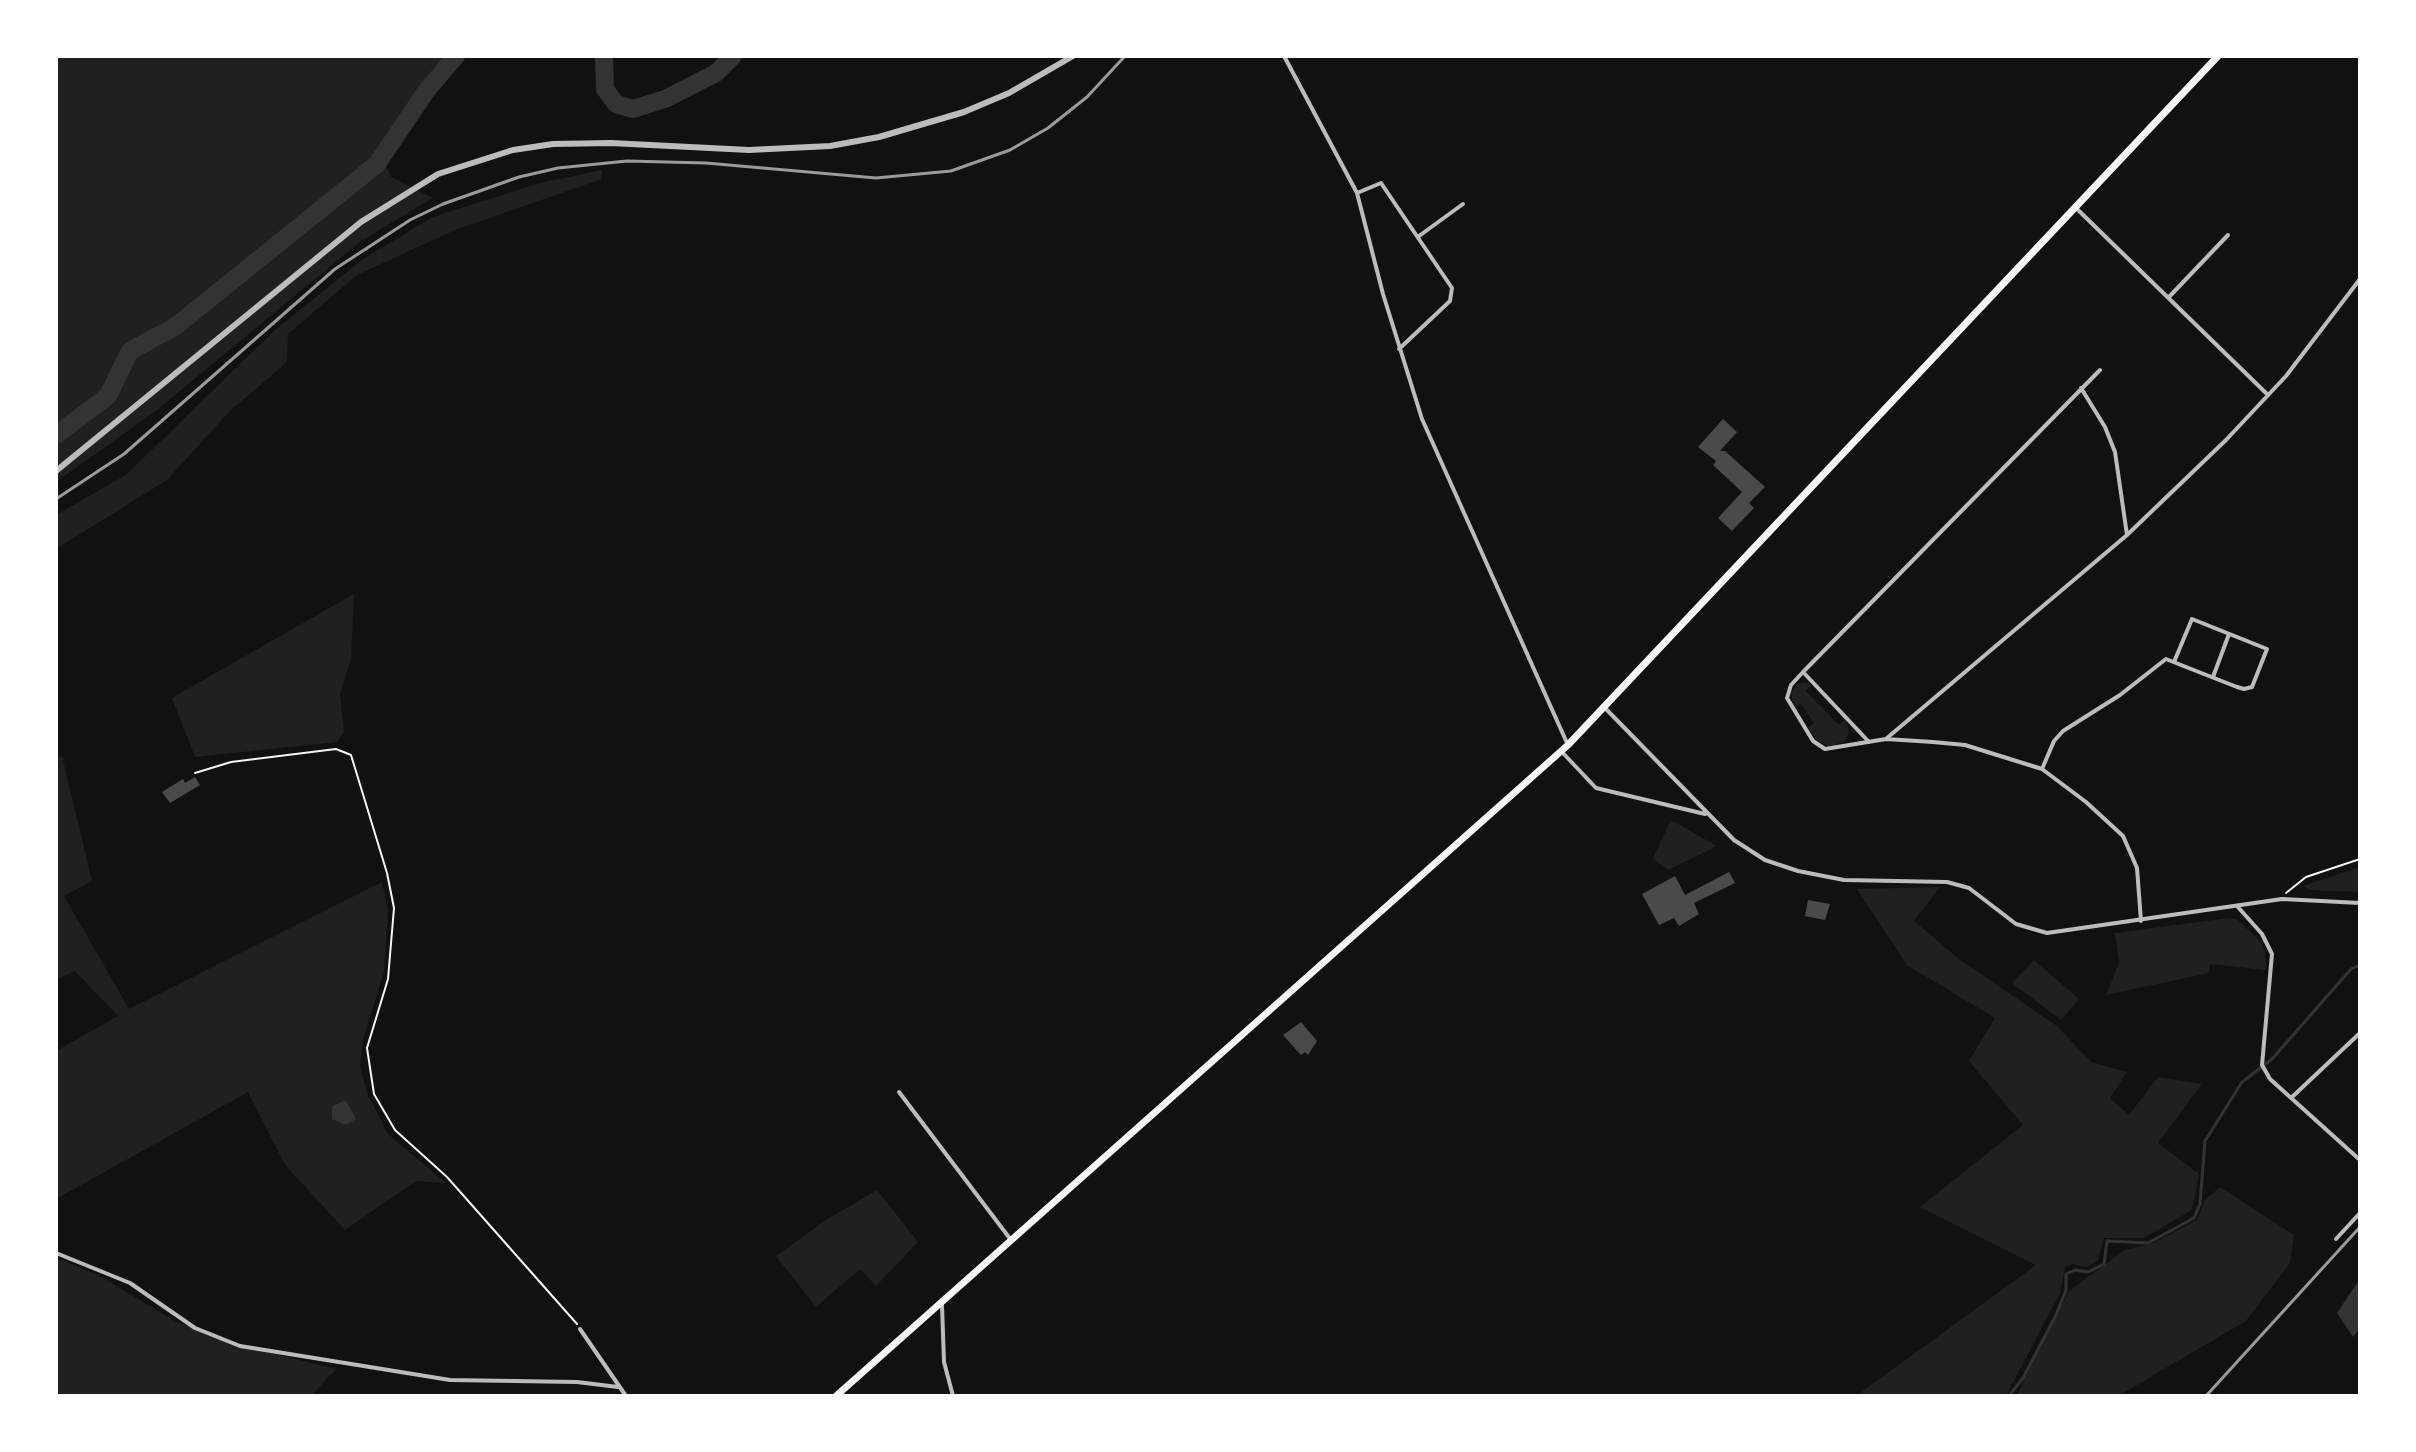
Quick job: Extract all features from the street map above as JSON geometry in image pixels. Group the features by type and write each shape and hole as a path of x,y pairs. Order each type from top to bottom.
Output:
{"main road":[{"path":"836,1396 1606,709 2218,56"}],"street":[{"path":"56,471 385,204 438,174 474,160 553,144 611,143 749,150 830,146 920,127 964,112 1009,93 1073,56"},
{"path":"1284,56 1357,193 1399,349 1422,419 1565,748 1596,788 1705,814"},
{"path":"1357,193 1381,183 1419,236 1453,296 1399,349"},
{"path":"1419,236 1463,204"},
{"path":"2076,208 2268,395"},
{"path":"2168,297 2228,235"},
{"path":"1886,739 2152,511 2268,395 2360,279"},
{"path":"2100,370 1803,672 1788,689 1787,698 1817,745 1832,750 1886,739 1965,745 2042,769 2086,802 2123,836 2137,868 2141,921"},
{"path":"2081,388 2105,427 2115,452 2127,535"},
{"path":"2042,769 2054,741 2063,731 2120,695 2166,659 2244,689 2252,687 2267,649 2192,619 2174,662"},
{"path":"2212,677 2229,634"},
{"path":"1803,672 1869,742"},
{"path":"1606,709 1705,814 1734,840 1765,860 1844,880 1947,882 1969,888 2016,924 2031,930 2069,933 2282,899 2360,903"},
{"path":"2237,906 2262,934 2272,954 2263,1068 2291,1098 2360,1160"},
{"path":"2291,1098 2360,1033"},
{"path":"899,1092 1011,1240"},
{"path":"2336,1239 2360,1213"},
{"path":"56,1253 130,1283 195,1328 240,1346 450,1380 577,1382 618,1387"},
{"path":"942,1302 944,1362 953,1396"},
{"path":"580,1329 626,1396"}],"path":[{"path":"195,773 231,762 336,749 351,755 387,873 394,908 388,979 367,1048 374,1094 395,1130 447,1177 580,1329"},
{"path":"2282,899 2306,877 2360,859"}],"shaded area":[{"path":"56,56 446,56 425,79 379,150 391,177 433,198 361,241 157,410 56,482"},
{"path":"602,170 602,179 455,230 357,275 288,334 287,362 229,412 167,480 56,549 56,515 126,475 275,330 363,259 433,217 540,183"},
{"path":"354,594 351,659 340,694 344,731 337,742 195,757 172,698"},
{"path":"1806,682 1811,685 1806,691 1839,725 1845,720 1849,734 1844,742 1829,746 1817,741 1808,728 1814,723 1801,704 1795,708 1791,694 1797,684"},
{"path":"62,756 92,881 64,896 129,1009 382,882 388,910 384,972 363,1039 360,1067 368,1095 388,1134 446,1183 416,1181 345,1230 285,1165 248,1092 56,1199 56,1051 118,1016 75,971 56,980 56,758"},
{"path":"1671,820 1717,846 1668,870 1653,858"},
{"path":"2360,867 2360,892 2310,890 2303,886"},
{"path":"1940,887 1914,921 1960,960 2057,1026 2091,1062 2127,1072 2110,1098 2129,1115 2158,1077 2202,1084 2158,1143 2199,1174 2192,1210 2144,1238 2104,1238 2098,1260 2087,1267 2072,1264 2065,1267 2060,1293 2006,1396 1856,1396 2036,1265 1920,1207 2023,1125 1969,1061 1995,1018 1907,965 1857,889"},
{"path":"2229,918 2238,920 2259,940 2265,951 2266,970 2210,964 2209,973 2106,995 2119,963 2115,933"},
{"path":"2034,960 2079,999 2061,1020 2012,983"},
{"path":"346,1100 356,1119 346,1125 332,1119 332,1106"},
{"path":"2220,1187 2294,1235 2290,1263 2246,1321 2118,1396 2016,1396 2069,1291 2125,1250 2154,1243 2197,1220 2205,1200"},
{"path":"877,1190 918,1242 876,1286 860,1269 816,1307 776,1256 826,1220"},
{"path":"56,1258 98,1275 175,1321 231,1343 336,1369 311,1396 56,1396"},
{"path":"2359,1280 2360,1328 2353,1337 2337,1313"}],"building":[{"path":"1723,419 1737,432 1720,451 1725,451 1765,487 1749,503 1754,508 1732,531 1718,518 1742,492 1713,465 1716,461 1698,447"},
{"path":"195,777 200,785 170,803 162,792 183,779 185,783"},
{"path":"1729,872 1735,883 1694,903 1699,914 1679,926 1674,918 1659,925 1642,894 1675,876 1685,895"},
{"path":"1808,900 1830,904 1825,920 1805,916"},
{"path":"1301,1022 1317,1041 1308,1055 1305,1052 1301,1055 1283,1035"}],"waterway":[{"path":"56,435 108,396 130,351 176,326 377,164 427,90 456,56"},
{"path":"604,56 605,89 616,104 633,109 665,99 716,73 733,56"},
{"path":"2009,1396 2023,1378 2056,1315 2066,1290 2066,1274 2075,1270 2088,1272 2104,1264 2107,1241 2148,1243 2194,1218 2200,1204 2205,1141 2242,1082 2272,1059 2351,969 2360,965"}],"railway":[{"path":"56,499 124,454 335,269 410,220 443,204 519,177 558,168 627,161 706,163 876,178 951,171 1010,150 1048,128 1087,97 1125,56"},
{"path":"2206,1396 2360,1227"}]}
